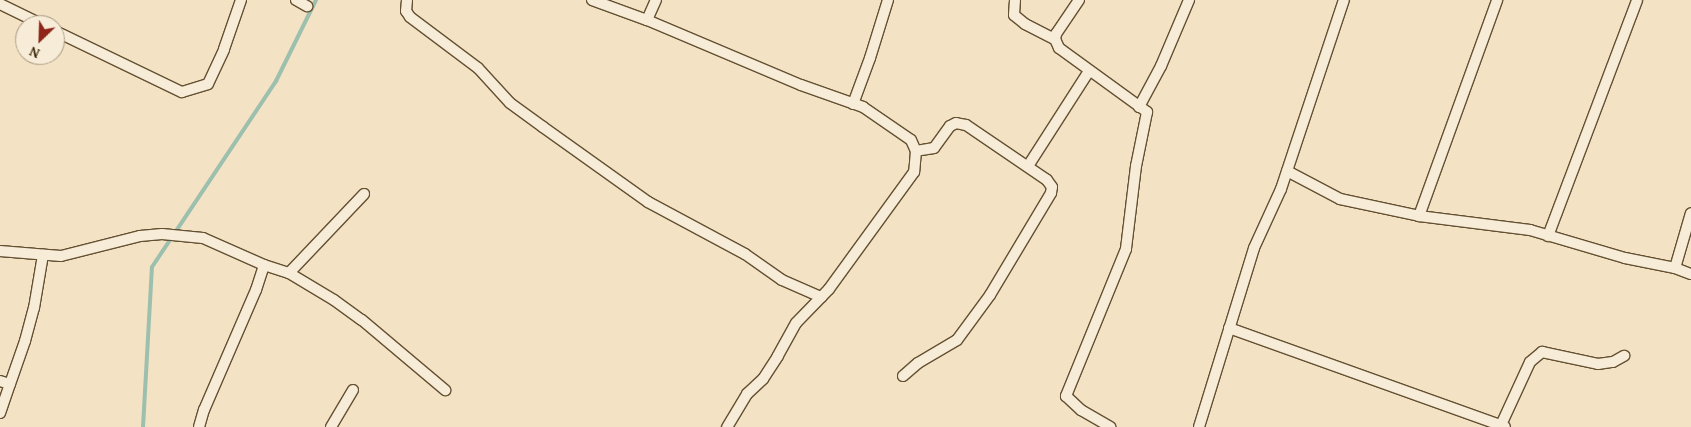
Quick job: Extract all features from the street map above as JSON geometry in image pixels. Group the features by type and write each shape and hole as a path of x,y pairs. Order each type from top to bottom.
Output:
{"street":[{"path":"65,36 182,92 208,84 224,49 241,0"},
{"path":"296,0 308,6"},
{"path":"407,0 406,11 410,17 478,68 510,103 543,127 648,202 745,254 782,280 821,297"},
{"path":"592,0 647,20 801,85 862,107 912,140 916,151 914,172 821,297 796,323 763,379 747,394 727,427"},
{"path":"647,20 656,0"},
{"path":"853,104 888,0"},
{"path":"1015,0 1014,15 1025,24 1055,39"},
{"path":"1079,0 1056,34 1055,39 1059,48 1148,112 1136,166 1126,248 1066,396 1082,410 1111,427"},
{"path":"1139,106 1161,66 1189,0"},
{"path":"1199,427 1254,248 1281,189 1344,0"},
{"path":"1419,216 1496,0"},
{"path":"1548,236 1637,0"},
{"path":"0,4 23,15"},
{"path":"1028,166 1088,70"},
{"path":"903,376 918,363 958,340 990,295 1052,187 1050,182 1028,166 966,125 956,123 950,126 934,148 916,151"},
{"path":"1286,171 1340,198 1419,216 1530,230 1625,258 1675,268 1691,274"},
{"path":"289,273 364,194"},
{"path":"1675,268 1691,213"},
{"path":"0,251 61,256 140,236 162,234 204,238 264,265 289,273 362,320 445,390"},
{"path":"0,413 5,382 34,308 43,256"},
{"path":"199,427 204,410 256,290 264,265"},
{"path":"1229,328 1503,426 1530,362 1542,352 1598,364 1613,362 1624,356"},
{"path":"331,427 353,390"}],"waterway":[{"path":"143,427 152,267 276,81 316,0"}]}
